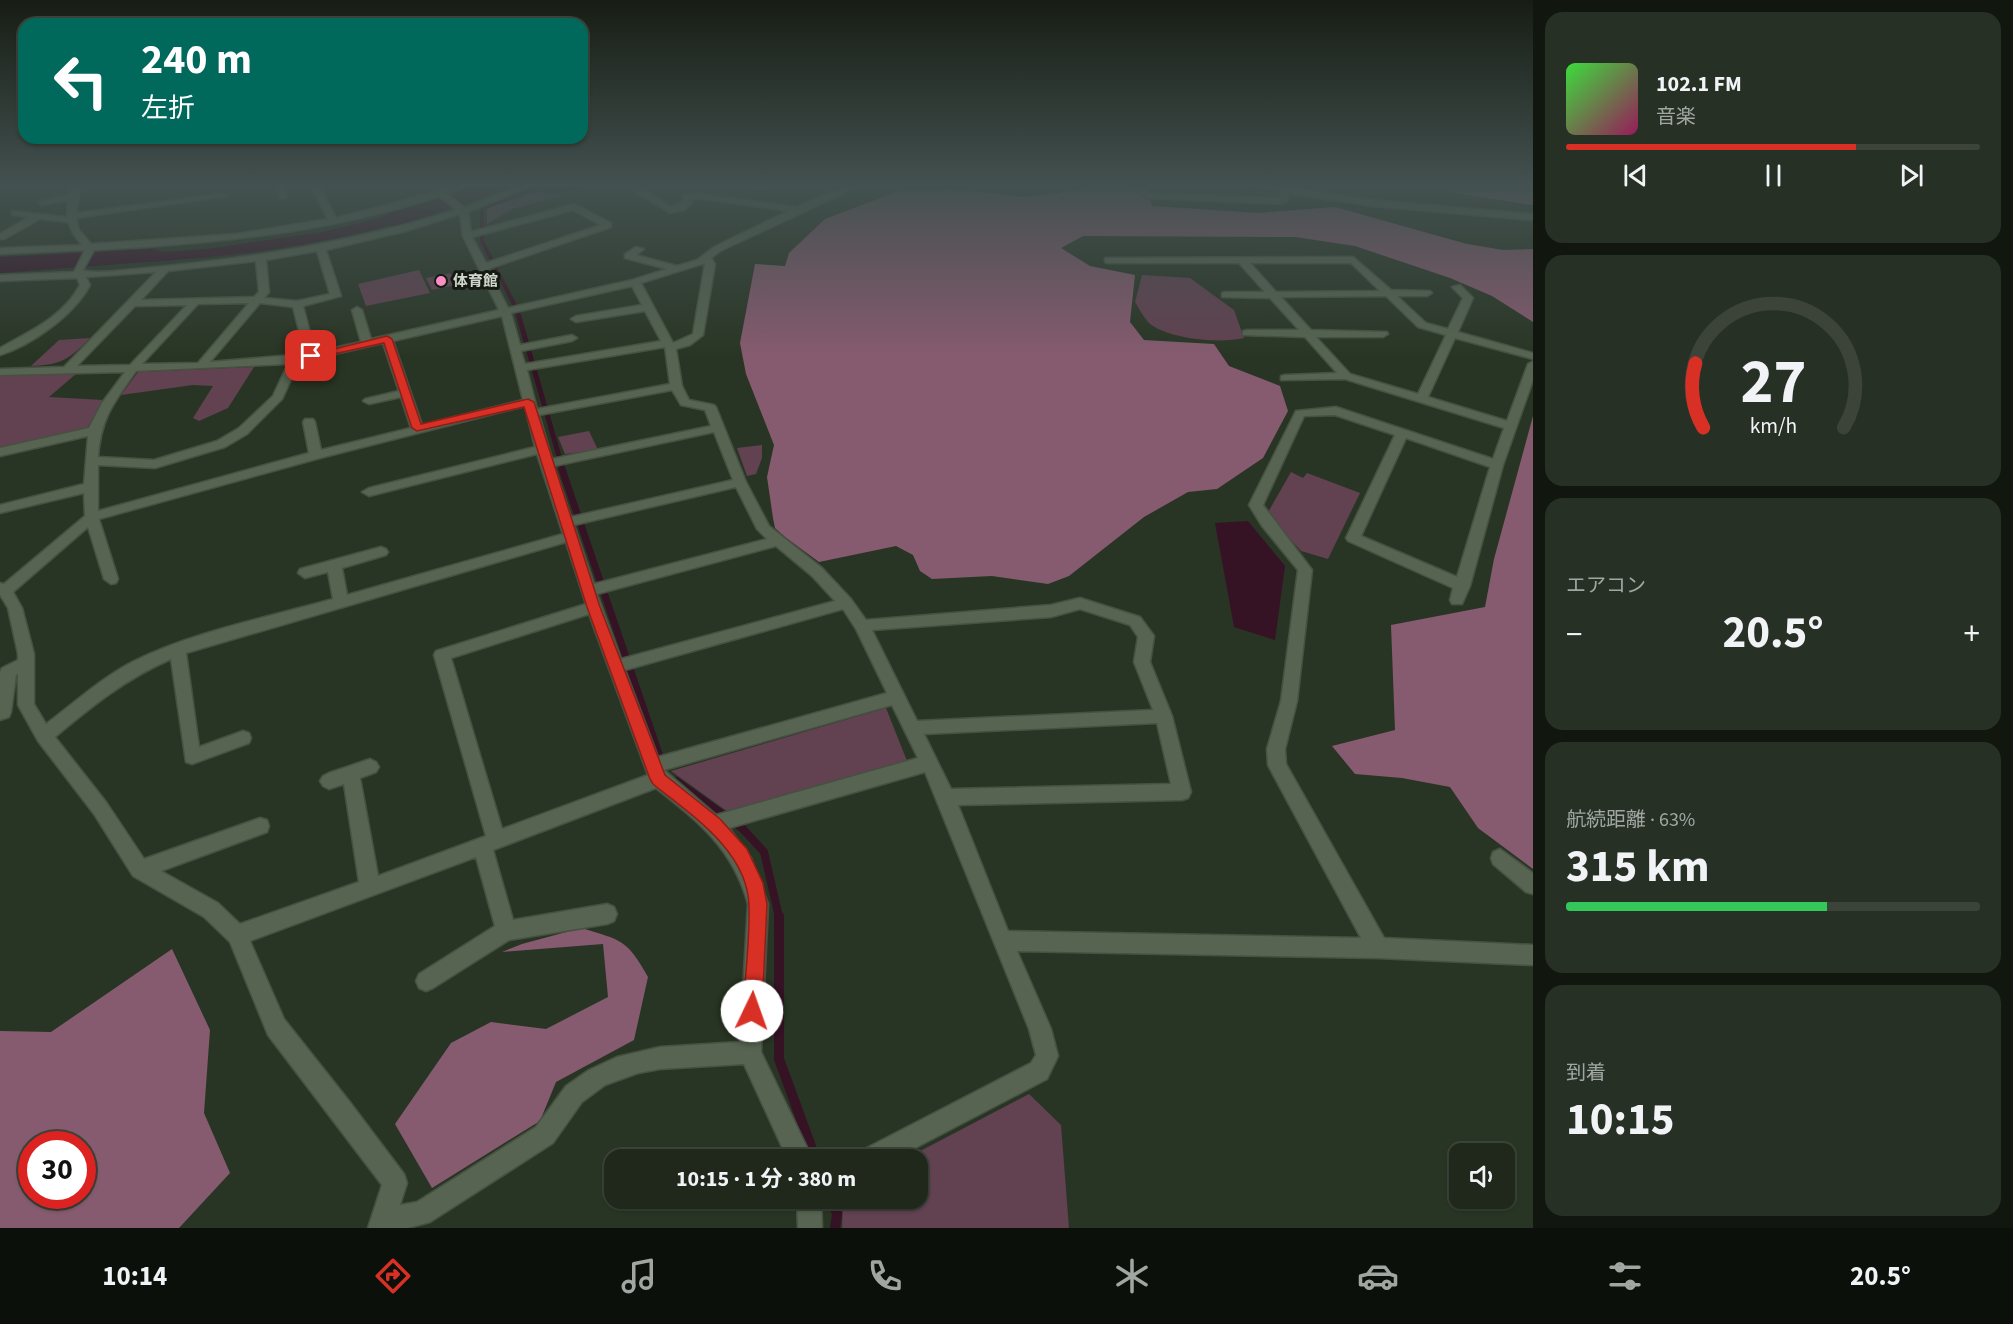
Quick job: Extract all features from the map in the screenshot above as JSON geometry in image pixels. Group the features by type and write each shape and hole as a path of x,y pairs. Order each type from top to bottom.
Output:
{"street":[{"path":"83,241 90,249"},
{"path":"0,251 90,249 189,241"},
{"path":"0,278 80,272 164,270 261,260 346,241"},
{"path":"475,241 513,311 515,349 542,449 588,591 656,773 714,824 741,854 754,883 758,904 750,1053 796,1149"},
{"path":"487,266 560,241"},
{"path":"0,372 201,366 295,360 635,282 707,259 717,249 733,241"},
{"path":"132,303 258,300 269,303 297,304 336,296 321,248"},
{"path":"3,348 65,312 80,298 85,285 80,272 90,249"},
{"path":"639,249 624,258 678,269"},
{"path":"520,368 686,343 698,335 710,264 707,259"},
{"path":"201,366 264,292 261,260"},
{"path":"1108,260 1353,260 1422,325 1533,356"},
{"path":"1242,260 1346,376"},
{"path":"67,370 164,270"},
{"path":"635,282 669,345 676,386 685,403 710,407 740,482 764,529 817,572 846,603 862,626 946,797 1002,941 1040,1029 1047,1056 1039,1071 888,1149"},
{"path":"1422,398 1468,298 1457,287"},
{"path":"1225,295 1426,293"},
{"path":"111,579 92,517 90,487 94,431 108,403 133,368 195,302"},
{"path":"297,304 311,356"},
{"path":"576,319 649,307"},
{"path":"357,310 367,344"},
{"path":"1247,333 1383,334"},
{"path":"515,349 572,338"},
{"path":"387,339 417,428"},
{"path":"93,461 155,464 221,444 243,430 278,397 295,360"},
{"path":"1457,600 1497,465 1533,364"},
{"path":"1285,378 1346,376 1512,426"},
{"path":"382,1224 395,1183 341,1109 276,1027 237,934 211,910 140,870 100,808 44,736 26,705 26,663 15,608 2,589 92,517 417,428 676,386"},
{"path":"369,401 405,393"},
{"path":"1378,948 1277,765 1276,749 1289,701 1305,570 1298,557 1261,518 1256,505 1299,413 1336,411 1401,435 1497,465"},
{"path":"309,422 316,454"},
{"path":"547,464 717,428"},
{"path":"0,452 94,431"},
{"path":"1401,435 1353,538 1462,586"},
{"path":"369,492 542,449"},
{"path":"44,736 106,686 136,667 178,649 341,601 569,529 740,482"},
{"path":"0,509 90,487"},
{"path":"588,591 776,541"},
{"path":"304,573 381,552"},
{"path":"334,565 341,601"},
{"path":"617,666 846,603"},
{"path":"862,626 1051,611 1080,603 1136,621 1146,636 1142,662 1164,716 1182,792 946,797"},
{"path":"506,931 489,842 442,655 594,607"},
{"path":"178,649 192,757 243,738"},
{"path":"0,713 3,712 9,672 26,663"},
{"path":"237,934 370,888 489,842 656,773 680,759 896,697"},
{"path":"911,728 1164,716"},
{"path":"714,824 929,763"},
{"path":"328,782 370,767"},
{"path":"351,774 370,888"},
{"path":"140,870 260,826"},
{"path":"1500,858 1533,885"},
{"path":"426,981 506,931 607,914"},
{"path":"1002,941 1378,948 1533,955"},
{"path":"382,1224 421,1213 548,1133 576,1092 596,1077 615,1068 674,1056 750,1053"},
{"path":"809,1209 810,1228"}],"shaded area":[{"path":"259,241 321,241 229,255 95,264 98,256 207,249"},
{"path":"801,241 1073,241 1061,248 1090,266 1135,275 1130,322 1144,340 1214,344 1229,366 1280,386 1288,411 1263,458 1217,489 1188,492 1144,517 1069,576 1048,584 992,576 932,579 920,571 913,555 896,546 819,562 775,528 767,477 774,445 746,374 740,343 755,264 785,266 789,253"},
{"path":"1324,241 1457,241 1503,250 1533,249 1533,322 1492,296 1450,278 1355,246"},
{"path":"73,256 69,265 0,269 0,259"},
{"path":"419,270 430,293 366,306 358,284"},
{"name":"体育館","path":"450,273 456,285 432,290 426,278"},
{"path":"1142,275 1190,278 1234,310 1244,338 1194,339 1156,328 1148,322 1135,302"},
{"path":"90,338 64,360 31,366 59,340"},
{"path":"254,367 228,408 199,421 193,418 213,386 193,385 121,395 138,372"},
{"path":"77,373 49,397 103,400 86,430 0,449 0,375"},
{"path":"1533,416 1533,869 1478,828 1450,787 1402,778 1355,774 1332,746 1395,730 1391,625 1485,607 1494,559"},
{"path":"589,431 598,450 565,454 558,437"},
{"path":"762,445 762,458 756,474 747,476 737,448"},
{"path":"1291,472 1303,478 1307,473 1360,493 1328,559 1301,551 1267,514"},
{"path":"1248,521 1285,566 1275,640 1234,627 1215,523"},
{"path":"886,708 907,761 728,812 671,771"},
{"path":"581,928 622,943 641,964 648,977 634,1040 556,1082 540,1121 432,1188 395,1124 451,1043 491,1022 546,1029 608,997 603,944 502,952 522,944"},
{"path":"172,949 210,1030 204,1113 230,1173 179,1228 0,1228 0,1031 51,1032"},
{"path":"1029,1094 1061,1125 1069,1228 842,1228 843,1209 928,1209 928,1149 924,1149"}],"waterway":[{"path":"482,241 517,310"},
{"path":"0,265 152,256"},
{"path":"517,310 563,470"},
{"path":"562,469 630,669"},
{"path":"629,667 662,764"},
{"path":"676,781 743,829 764,852 779,917"},
{"path":"779,917 779,1059 812,1149"},
{"path":"835,1209 837,1214 835,1228"}],"place":[{"name":"体育館","path":"441,281"}],"route":[{"path":"311,356 387,339 417,428 528,402 594,607 658,779 714,824 741,854 754,883 758,904 752,1011"}]}
